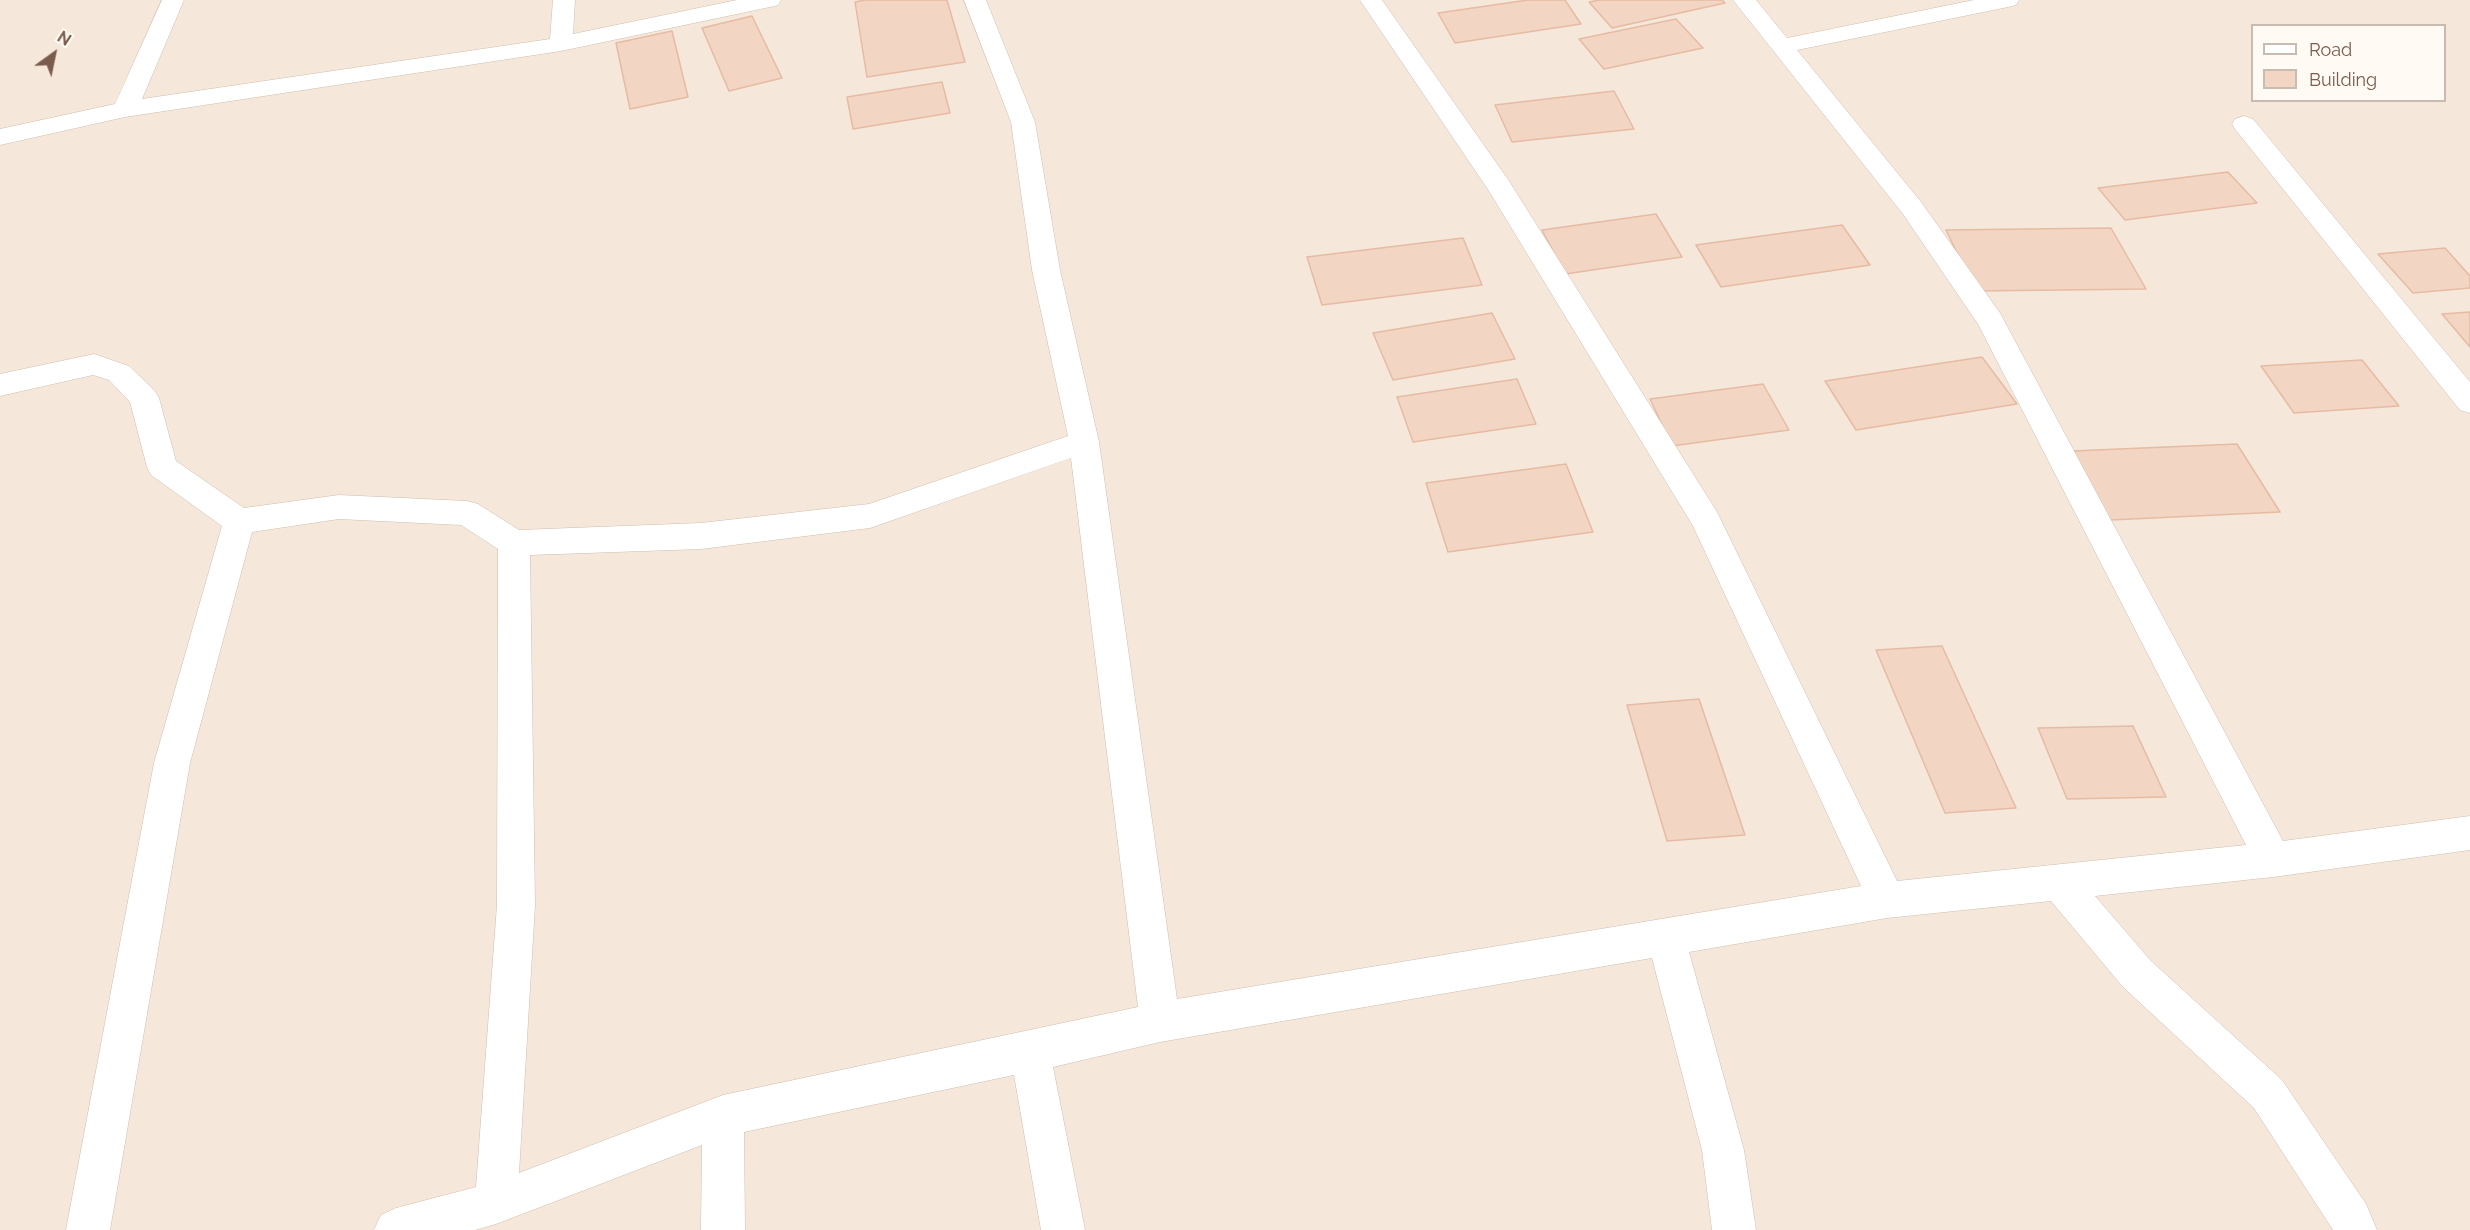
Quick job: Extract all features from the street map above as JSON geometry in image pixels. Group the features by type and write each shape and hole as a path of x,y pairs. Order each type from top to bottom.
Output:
{"street":[{"path":"125,109 173,0"},
{"path":"561,44 564,0"},
{"path":"0,137 125,109 561,44 770,0"},
{"path":"975,0 1023,122 1046,270 1084,442 1160,1022"},
{"path":"1371,0 1500,187 1706,521 1887,900"},
{"path":"1743,0 1912,208 1990,320 2273,860"},
{"path":"1782,46 2008,0"},
{"path":"2244,124 2470,402"},
{"path":"0,385 94,364 119,373 144,398 162,467 238,521 339,507 467,513 514,543 701,536 870,516 1084,442"},
{"path":"88,1230 172,763 238,521"},
{"path":"496,1203 516,905 514,543"},
{"path":"396,1230 496,1203 723,1116 1030,1052 1160,1022 1887,900 2273,860 2470,833"},
{"path":"2060,883 2136,974 2268,1094 2351,1219 2355,1230"},
{"path":"1666,938 1723,1150 1734,1230"},
{"path":"1030,1052 1063,1230"},
{"path":"723,1116 723,1230"}],"shaded area":[{"path":"0,0 2470,0 2470,1230 0,1230"}],"building":[{"path":"947,0 965,62 867,77 855,2"},
{"path":"1528,0 1565,0 1581,24 1455,43 1438,13"},
{"path":"1600,0 1722,0 1725,3 1612,28 1589,2"},
{"path":"752,16 782,78 729,91 702,28"},
{"path":"1676,19 1703,48 1604,69 1579,39"},
{"path":"672,31 688,97 630,109 616,43"},
{"path":"942,82 950,113 853,129 847,97"},
{"path":"1614,91 1634,129 1512,142 1495,105"},
{"path":"2228,172 2257,203 2125,220 2098,188"},
{"path":"1656,214 1682,257 1565,274 1542,230"},
{"path":"1842,225 1870,265 1721,287 1696,245"},
{"path":"2111,228 2146,289 1975,291 1946,230"},
{"path":"1463,238 1482,285 1322,305 1307,257"},
{"path":"2445,248 2470,276 2470,288 2413,293 2378,254"},
{"path":"2470,312 2470,347 2442,314"},
{"path":"1492,313 1515,359 1393,380 1373,333"},
{"path":"1982,357 2017,404 1856,430 1825,381"},
{"path":"2362,360 2399,406 2294,413 2261,366"},
{"path":"1517,379 1536,424 1413,442 1397,397"},
{"path":"1763,384 1789,430 1672,446 1650,399"},
{"path":"2237,444 2280,512 2110,520 2072,451"},
{"path":"1566,464 1593,532 1448,552 1426,483"},
{"path":"1942,646 2016,808 1945,813 1876,650"},
{"path":"1699,699 1745,835 1667,841 1627,705"},
{"path":"2133,726 2166,797 2067,799 2038,728"}]}
